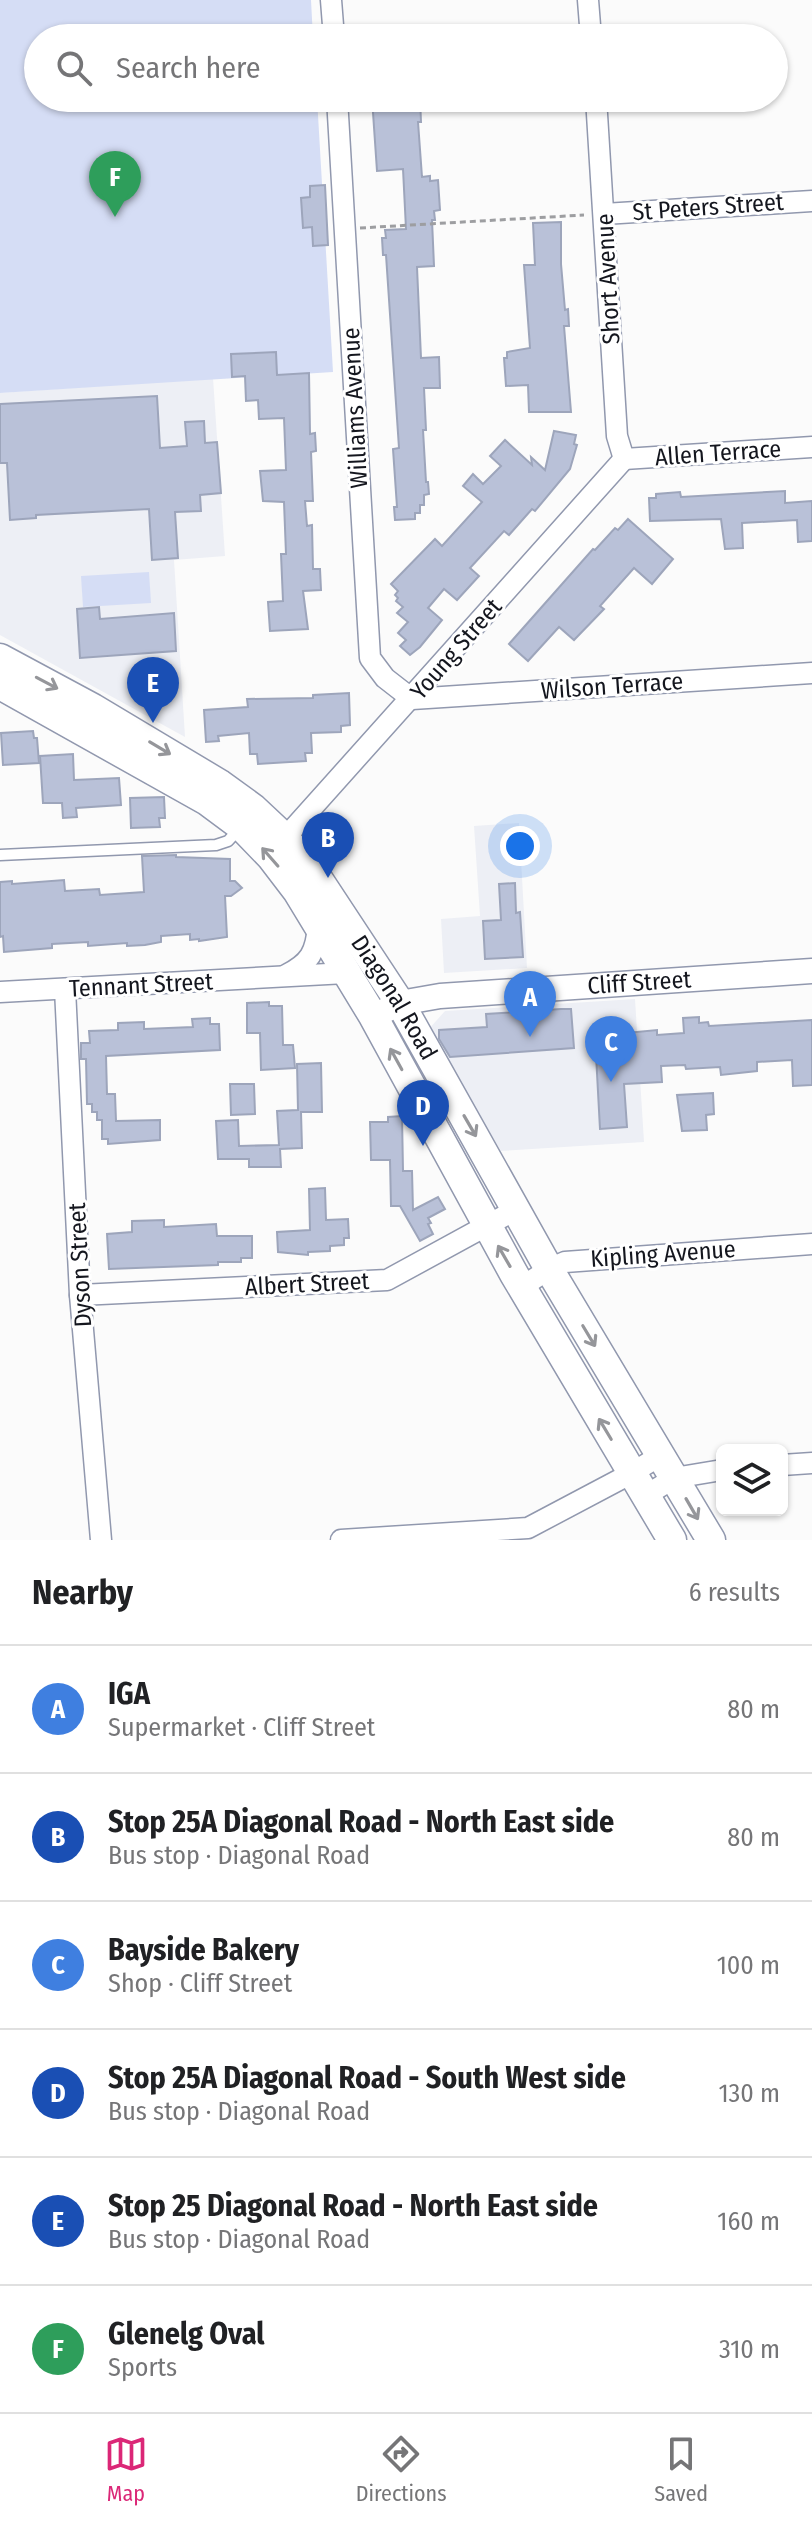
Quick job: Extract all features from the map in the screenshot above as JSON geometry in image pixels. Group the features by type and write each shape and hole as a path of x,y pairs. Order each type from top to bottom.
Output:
{"main road":[{"name":"Diagonal Road","path":"0,658 93,708 220,784 253,808 285,838 315,874 400,1003 549,1269 711,1540"},
{"name":"Diagonal Road","path":"0,685 207,801 242,827 271,857 297,891 373,1016 487,1226 672,1540"}],"street":[{"path":"331,0 333,24"},
{"path":"588,0 590,24"},
{"name":"Williams Avenue","path":"338,112 370,658 385,678 412,699"},
{"name":"Short Avenue","path":"597,112 617,436 624,459"},
{"name":"St Peters Street","path":"604,214 812,201"},
{"name":"Allen Terrace","path":"624,459 812,447"},
{"name":"Young Street","path":"285,838 624,459"},
{"name":"Wilson Terrace","path":"412,699 812,673"},
{"path":"282,977 301,968 316,948 318,926"},
{"name":"Cliff Street","path":"373,1016 400,1003 449,995 812,971"},
{"name":"Tennant Street","path":"0,992 346,973"},
{"name":"Dyson Street","path":"65,989 80,1295 101,1540"},
{"path":"417,1034 417,1022 422,1011 449,995"},
{"name":"Albert Street","path":"80,1295 387,1280 517,1209"},
{"name":"Kipling Avenue","path":"522,1287 565,1262 812,1244"},
{"path":"788,1465 812,1463"},
{"path":"341,1540 459,1536 528,1528 638,1484 668,1467 716,1470"}],"lane":[{"path":"0,855 216,845 228,841 242,827"}],"path":[{"path":"345,229 604,214"}],"shaded area":[{"path":"0,0 311,0 312,24 24,24 24,112 318,112 333,372 0,393"},
{"path":"213,378 225,556 174,560 185,737 0,635 0,393"},
{"path":"149,572 151,603 83,607 81,576"},
{"path":"519,823 527,968 444,973 441,919 480,916 474,826"},
{"path":"635,999 644,1142 501,1151 428,1030 445,1011"}],"building":[{"path":"373,112 421,112 421,122 418,122 422,177 430,176 430,181 438,180 440,210 434,211 435,220 432,220 434,266 417,267 421,358 439,357 440,388 424,388 426,430 423,430 429,494 424,495 424,505 420,505 420,513 415,513 415,519 395,520 393,449 399,448 386,255 383,255 382,238 386,238 385,230 406,229 403,169 377,171"},
{"path":"325,185 328,245 313,246 312,227 303,228 301,198 310,197 310,186"},
{"path":"561,222 561,264 569,326 564,326 571,412 529,412 528,385 506,386 504,358 507,358 507,352 530,348 524,265 535,265 533,223"},
{"path":"276,352 277,375 309,373 310,434 315,433 316,451 311,452 313,501 305,501 307,526 312,525 313,569 320,569 321,590 303,591 308,629 270,631 268,602 283,601 281,554 286,554 284,502 263,501 260,471 286,470 284,418 259,419 258,400 246,401 245,376 232,377 231,354"},
{"path":"157,396 160,448 187,446 185,422 204,421 205,443 217,442 221,493 200,495 201,511 175,512 178,558 152,560 149,509 36,515 36,518 10,520 7,463 0,463 0,404"},
{"path":"554,431 576,435 574,444 577,445 570,469 535,511 532,509 509,535 504,531 470,568 479,576 457,600 444,589 428,608 442,620 410,655 400,646 406,640 398,633 408,622 397,613 403,607 396,601 398,591 391,584 435,539 442,546 482,502 463,486 473,474 483,484 501,466 490,456 505,440 532,465 531,457 545,470"},
{"path":"785,491 785,503 812,501 812,541 798,542 797,520 742,523 743,548 725,549 721,519 650,521 649,498 656,498 656,494 680,492 681,497"},
{"path":"628,519 673,559 652,584 634,568 600,606 604,609 574,640 559,627 528,661 509,644 593,549"},
{"path":"99,607 100,619 174,613 176,651 80,658 77,609"},
{"path":"349,693 350,725 341,726 341,732 311,733 312,753 305,753 306,761 258,764 257,754 250,754 249,733 218,736 219,741 206,742 204,710 248,707 247,699 313,698 313,695"},
{"path":"33,731 34,738 37,738 39,763 3,765 1,733"},
{"path":"73,754 74,780 119,778 121,805 76,808 77,817 63,818 62,803 43,803 40,756"},
{"path":"164,797 165,818 159,818 160,827 131,828 130,798"},
{"path":"142,856 230,859 230,881 235,881 242,888 231,896 225,896 227,937 199,941 190,940 190,934 161,936 161,942 145,945 88,946 88,942 4,952 3,936 0,937 0,882 64,880 65,891 99,889 100,895 144,892"},
{"path":"515,883 523,957 485,959 483,921 501,920 499,884"},
{"path":"269,1002 269,1006 282,1006 283,1045 293,1045 295,1068 261,1070 260,1033 247,1033 247,1003"},
{"path":"571,1009 574,1048 450,1057 439,1039 439,1030 487,1027 486,1014"},
{"path":"699,1017 699,1023 708,1022 709,1026 812,1020 812,1085 793,1086 792,1060 757,1062 757,1071 721,1075 720,1067 686,1069 685,1065 661,1066 662,1082 624,1084 627,1127 600,1129 595,1036 657,1030 657,1035 684,1033 683,1018"},
{"path":"210,1018 210,1024 219,1024 220,1050 106,1056 107,1094 115,1094 116,1121 160,1120 160,1140 108,1144 108,1139 102,1139 102,1120 97,1120 97,1112 92,1112 92,1104 87,1104 86,1059 81,1059 81,1043 90,1043 89,1031 118,1030 118,1023 144,1022 144,1029 193,1027 192,1019"},
{"path":"321,1063 322,1112 301,1112 302,1148 280,1149 281,1167 249,1167 249,1159 218,1159 216,1121 238,1120 239,1146 279,1145 277,1111 298,1110 297,1064"},
{"path":"230,1084 254,1084 255,1114 231,1115"},
{"path":"713,1093 714,1114 706,1115 707,1130 682,1131 677,1095"},
{"path":"402,1116 403,1171 412,1171 413,1210 438,1197 445,1209 428,1218 433,1234 420,1241 400,1206 391,1206 390,1160 371,1160 370,1122 388,1122 388,1117"},
{"path":"325,1188 326,1220 348,1219 349,1238 344,1238 344,1245 330,1246 330,1251 308,1252 308,1255 278,1252 277,1232 310,1230 309,1189"},
{"path":"164,1220 164,1227 216,1224 217,1236 252,1236 252,1258 241,1258 241,1262 218,1262 218,1265 109,1269 107,1234 132,1232 132,1221"}],"place":[{"name":"Glenelg Oval","path":"115,217"},
{"name":"Stop 25 Diagonal Road - North East side","path":"153,723"},
{"name":"Stop 25A Diagonal Road - North East side","path":"328,878"},
{"name":"IGA","path":"530,1037"},
{"name":"Bayside Bakery","path":"611,1082"},
{"name":"Stop 25A Diagonal Road - South West side","path":"423,1146"}]}
